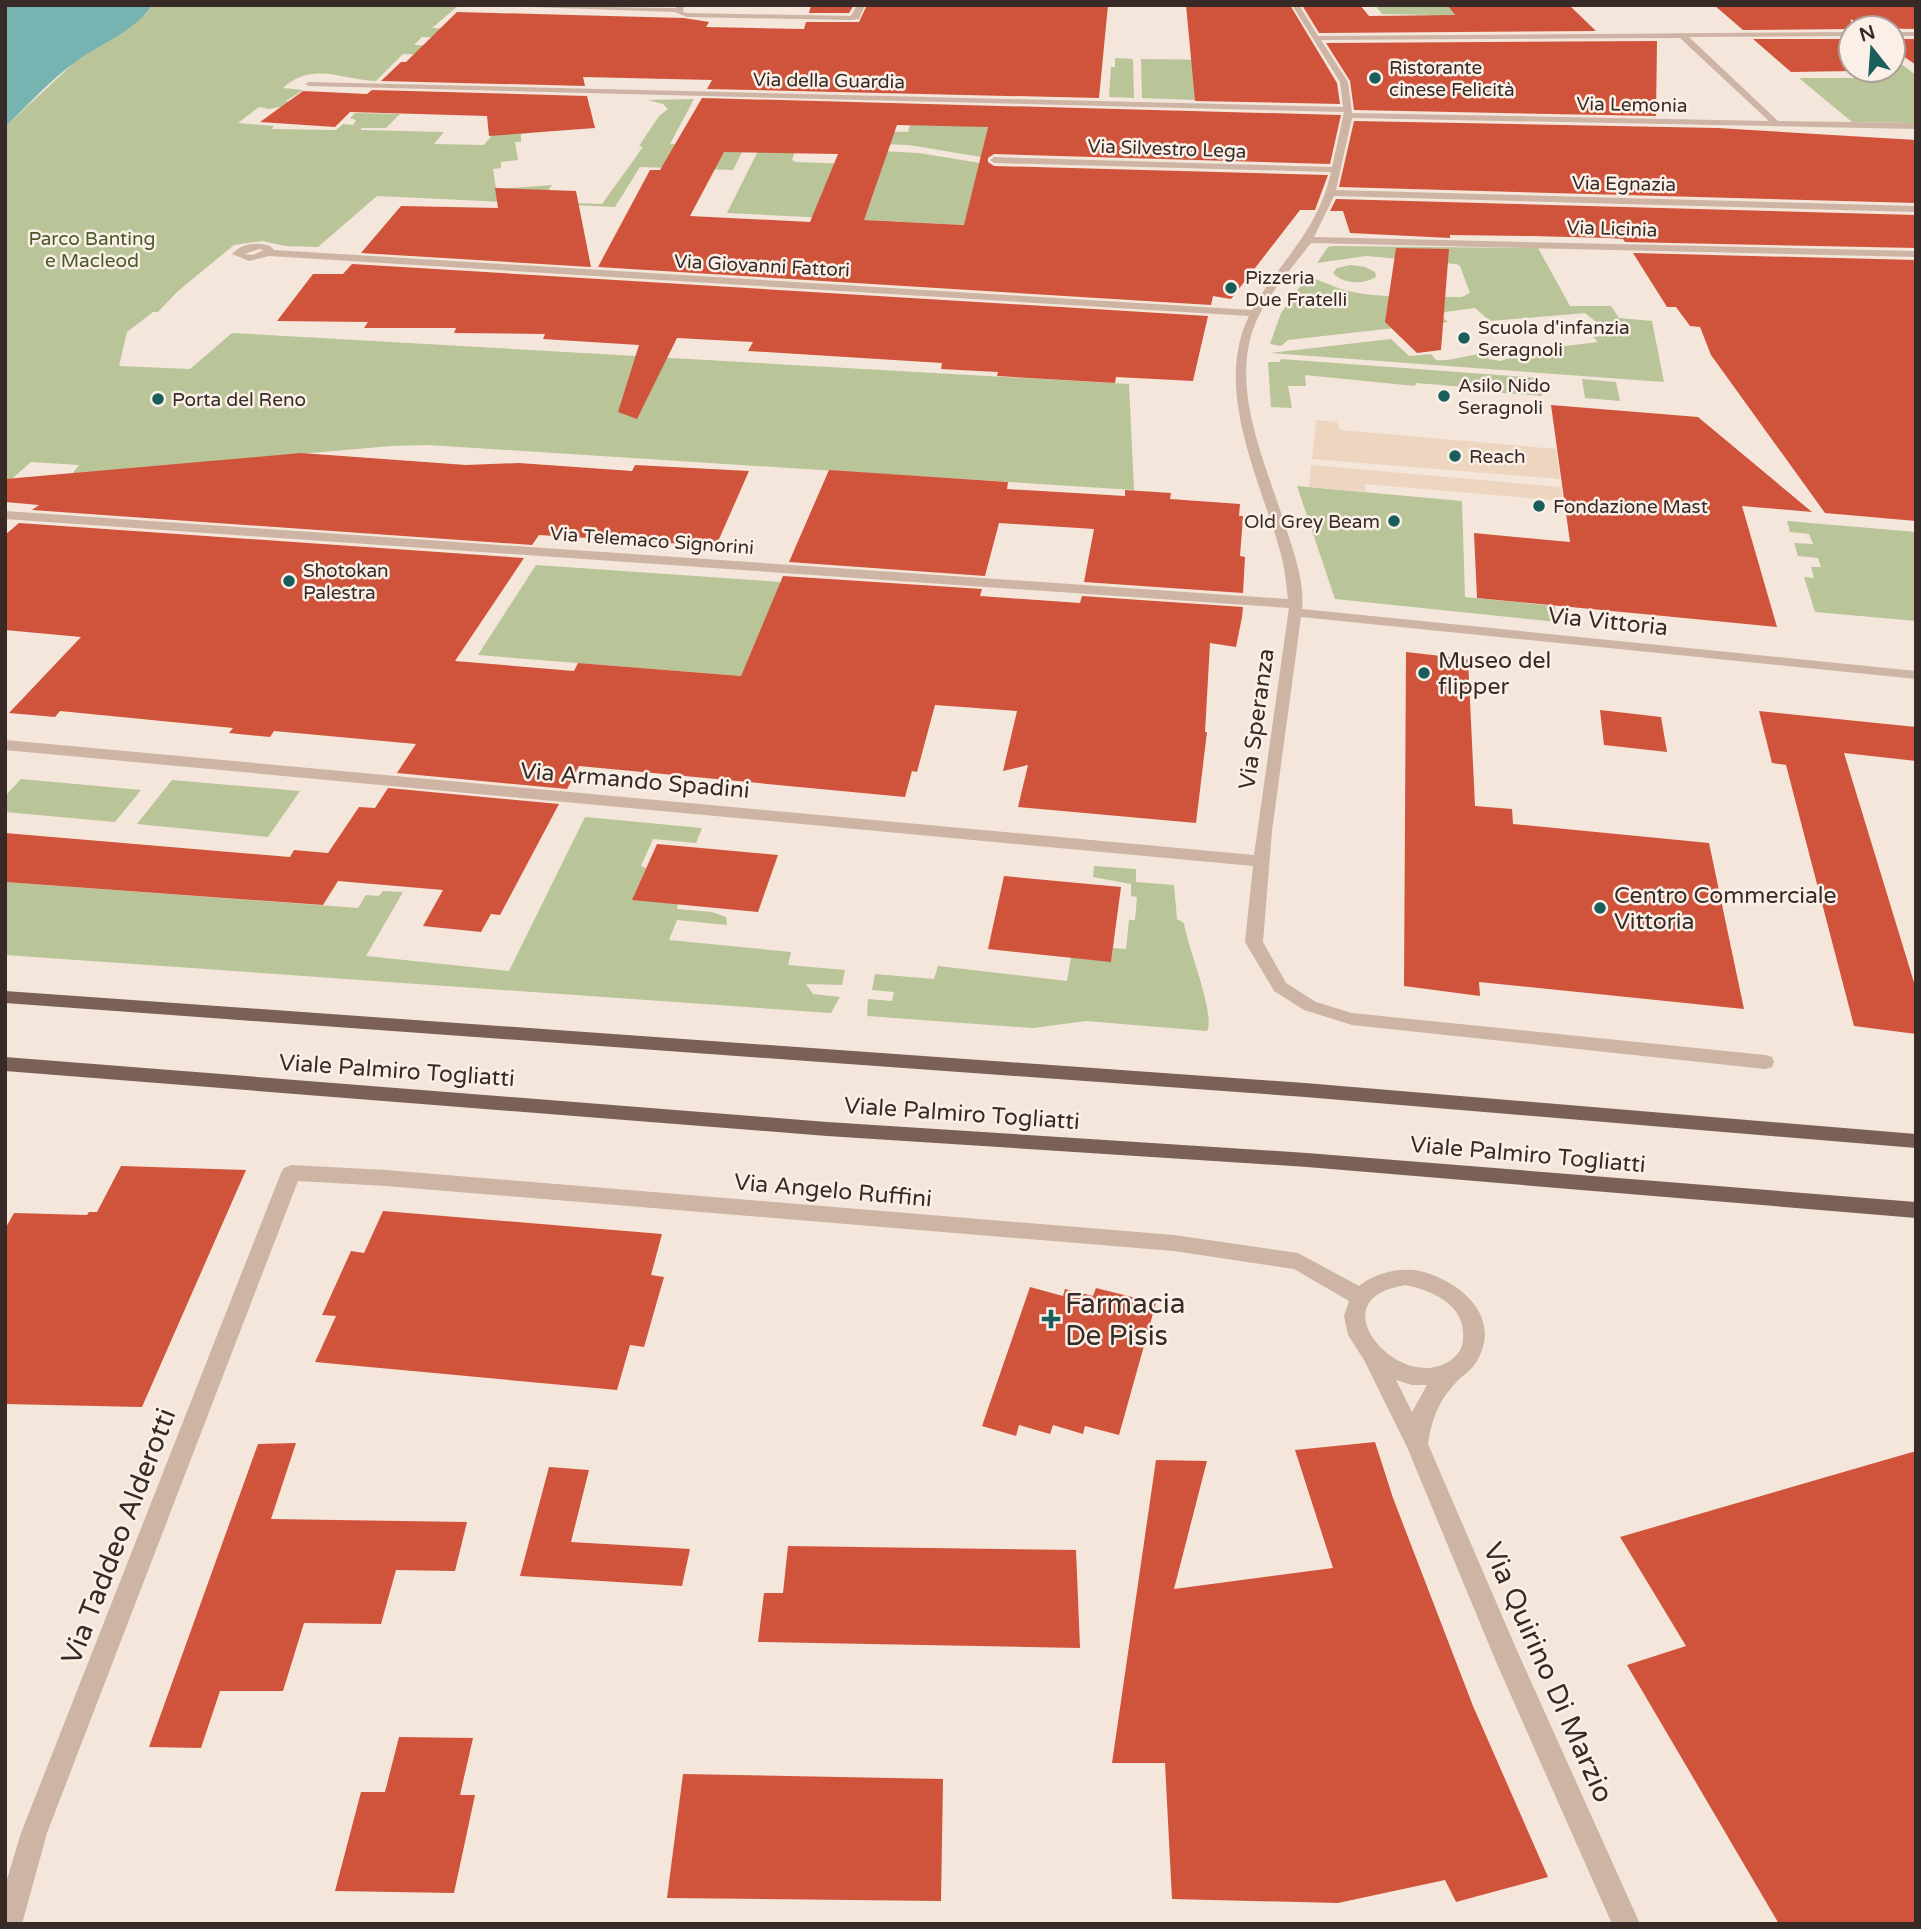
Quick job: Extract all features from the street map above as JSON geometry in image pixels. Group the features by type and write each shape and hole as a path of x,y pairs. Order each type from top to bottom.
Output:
{"main road":[{"name":"Viale Palmiro Togliatti","path":"5,997 1328,1092 1916,1141"},
{"name":"Viale Palmiro Togliatti","path":"5,1064 827,1129 1321,1161 1916,1210"}],"street":[{"path":"480,5 679,8 680,14 687,15 850,18 856,17 861,5"},
{"name":"Via Speranza","path":"1296,5 1345,85 1348,113 1331,193 1308,240 1255,313 1244,340 1240,365 1241,398 1289,555 1296,608 1260,861 1254,942 1280,987 1310,1006 1352,1019 1765,1062"},
{"path":"1316,38 1837,34"},
{"path":"1683,36 1775,122"},
{"name":"Via della Guardia","path":"309,84 1348,113"},
{"name":"Via Lemonia","path":"1348,113 1916,126"},
{"name":"Via Silvestro Lega","path":"994,160 1338,170"},
{"name":"Via Egnazia","path":"1331,193 1916,209"},
{"name":"Via Licinia","path":"1308,240 1916,254"},
{"name":"Via Giovanni Fattori","path":"268,253 1255,313"},
{"name":"Via Telemaco Signorini","path":"5,515 1296,608"},
{"name":"Via Vittoria","path":"1296,608 1916,675"},
{"name":"Via Armando Spadini","path":"5,745 1260,861"},
{"name":"Via Angelo Ruffini","path":"291,1173 400,1179 1174,1243 1298,1261 1360,1297"},
{"name":"Via Taddeo Alderotti","path":"8,1924 34,1833 291,1173"},
{"path":"1417,1444 1420,1415 1434,1392 1469,1359 1476,1345 1476,1329 1470,1313 1458,1298 1442,1287 1424,1280 1386,1279 1371,1286 1360,1297 1354,1312 1354,1327 1361,1343 1373,1357 1405,1375 1424,1378 1456,1370"},
{"name":"Via Quirino Di Marzio","path":"1373,1357 1417,1444 1506,1656 1626,1924"}],"green space":[{"name":"Parco Banting e Macleod","path":"149,5 459,5 432,28 547,31 539,40 422,37 414,45 530,48 523,57 403,54 376,81 328,74 305,75 283,88 303,90 286,101 293,103 291,105 269,109 259,107 238,123 274,126 272,129 336,130 343,124 353,125 356,120 350,118 355,113 400,114 386,128 360,130 444,132 434,144 484,145 520,101 535,117 538,132 521,134 521,142 515,142 518,160 501,162 501,168 493,169 496,189 552,185 541,202 602,204 643,147 639,146 659,116 668,109 663,104 648,100 694,99 670,144 745,146 733,170 640,167 615,207 377,196 318,247 285,246 262,241 234,245 178,291 158,312 153,312 127,332 119,366 190,369 232,333 1129,384 1134,490 428,445 72,474 79,465 31,462 5,485 5,127 75,62 146,14 151,7"},
{"path":"1375,5 1447,5 1463,27 1452,32 1392,32 1439,25 1431,15 1382,14"},
{"path":"1115,58 1133,59 1134,98 1109,97 1111,67 1115,67"},
{"path":"1141,59 1217,60 1195,100 1142,98"},
{"path":"1907,68 1916,75 1916,123 1852,122 1799,78 1837,78 1837,84 1907,84"},
{"path":"910,125 988,126 981,157 909,145 857,143 796,149 792,160 881,165 881,151 919,153 980,163 965,225 727,213 769,129 908,132"},
{"name":"Scuola d'infanzia Seragnoli","path":"1328,247 1538,248 1570,306 1611,306 1619,318 1652,321 1664,382 1270,353 1391,339 1409,356 1431,354 1436,360 1441,360 1484,353 1489,359 1500,361 1510,358 1506,352 1527,350 1536,356 1552,353 1550,348 1598,342 1593,337 1618,334 1618,327 1600,325 1585,313 1490,321 1475,308 1445,312 1441,316 1448,322 1288,340 1281,346 1270,344 1281,313 1307,277 1347,291 1376,295 1462,297 1470,293 1460,266 1456,264 1366,256 1317,263"},
{"path":"1350,265 1365,267 1375,272 1376,277 1353,282 1333,273 1337,268"},
{"path":"1281,359 1539,378 1542,396 1466,390 1465,387 1416,383 1415,386 1305,375 1306,386 1288,386 1292,408 1271,407 1268,362 1280,362"},
{"path":"1582,379 1616,382 1620,401 1585,398"},
{"path":"1297,486 1462,501 1465,597 1555,606 1557,622 1335,599"},
{"path":"1787,521 1916,532 1916,621 1815,612 1804,577 1814,578 1811,567 1821,567 1818,558 1798,556 1794,543 1813,544 1809,534 1790,532"},
{"path":"536,565 781,582 741,676 478,655"},
{"path":"21,779 141,790 115,822 5,812 5,796"},
{"path":"172,780 300,791 268,837 137,824"},
{"path":"585,817 702,828 696,843 653,839 641,866 646,868 633,899 678,904 677,909 712,912 726,917 727,925 677,920 669,940 791,952 788,965 845,970 842,985 806,984 813,994 840,997 831,1013 5,955 5,882 358,908 366,895 379,896 383,891 403,892 366,956 509,971"},
{"path":"1094,866 1136,869 1136,882 1174,885 1177,919 1184,923 1208,1011 1207,1031 1086,1021 1033,1028 867,1016 868,999 892,1001 894,992 872,990 875,974 934,979 938,966 1067,981 1071,957 1111,961 1113,948 1126,949 1129,920 1135,920 1137,897 1131,896 1131,884 1093,877"}],"shaded area":[{"path":"1316,420 1337,422 1340,430 1556,449 1560,479 1312,459"},
{"path":"1311,465 1561,487 1563,501 1364,484 1367,492 1309,487"}],"water":[{"path":"5,5 151,7 136,23 67,68 5,127"}],"building":[{"path":"811,5 854,5 849,13 809,13"},
{"path":"867,5 1108,5 1099,98 707,89 712,80 583,77 585,86 381,81 401,62 406,62 457,12 684,18 709,22 706,27 804,29 806,22 859,22"},
{"path":"1186,5 1290,5 1337,83 1340,104 1195,101"},
{"path":"1302,5 1360,5 1369,16 1455,15 1447,5 1569,5 1596,31 1319,33"},
{"path":"1714,5 1916,5 1916,29 1907,29 1907,14 1837,14 1837,29 1743,30"},
{"path":"1753,39 1837,39 1837,71 1791,72"},
{"path":"1907,39 1916,39 1916,65 1907,59"},
{"path":"1657,41 1656,116 1354,110 1350,81 1326,43"},
{"path":"372,90 587,96 595,128 489,136 487,116 350,112 335,127 260,122 303,91 367,94"},
{"path":"702,98 1341,115 1330,164 994,154 988,158 988,162 994,166 1328,175 1315,210 1300,210 1231,299 1213,296 1211,305 598,267 650,170 660,170","holes":["897,125 988,127 964,225 864,220","724,152 838,154 810,222 690,216"]},
{"path":"1354,121 1717,128 1916,140 1916,203 1339,187"},
{"path":"495,188 576,191 591,267 361,253 401,206 498,208"},
{"path":"1336,199 1916,215 1916,248 1625,242 1623,239 1608,238 1531,236 1450,235 1450,238 1350,233 1343,211 1330,211"},
{"path":"1396,248 1449,249 1441,350 1417,353 1385,322"},
{"path":"1633,253 1916,260 1916,521 1825,513 1711,355 1700,327 1690,326 1676,307 1667,307"},
{"path":"352,264 1208,316 1193,381 1116,377 1115,383 997,376 998,372 941,369 942,363 748,351 753,342 677,338 637,419 618,412 639,345 543,339 545,334 454,333 456,328 364,328 368,322 277,321 313,274 343,274"},
{"path":"1551,405 1698,417 1812,512 1742,506 1777,627 1477,598 1474,533 1570,542"},
{"path":"301,453 466,465 519,463 632,471 635,465 749,471 716,546 539,535 532,545 32,510 39,505 5,502 5,479"},
{"path":"829,470 1008,482 1007,489 1125,496 1125,490 1171,493 1170,499 1240,504 1239,516 1243,516 1240,556 1245,557 1243,593 1084,582 1094,529 999,523 985,576 789,562"},
{"path":"19,523 524,558 455,661 574,671 578,663 741,676 783,576 982,589 980,596 1080,603 1082,596 1243,607 1236,647 1210,643 1207,732 1196,823 1018,807 1028,765 1003,771 1017,711 935,705 917,772 912,771 905,797 579,766 567,789 397,773 416,744 274,731 270,737 229,733 233,728 60,711 55,717 9,713 81,637 5,630 5,535"},
{"name":"Centro Commerciale Vittoria","path":"1406,652 1468,659 1475,806 1512,809 1513,824 1709,843 1744,1009 1479,982 1480,996 1404,986"},
{"path":"1600,710 1661,717 1667,752 1604,745"},
{"path":"1759,711 1916,727 1916,761 1844,753 1916,989 1916,1034 1854,1026 1786,765 1772,763"},
{"path":"388,788 559,804 500,915 491,914 481,932 423,926 443,890 338,881 323,905 5,882 5,833 290,857 294,850 328,853 359,807 375,808"},
{"path":"657,844 778,855 758,912 632,900"},
{"path":"1004,876 1121,887 1111,962 988,949"},
{"path":"121,1166 246,1170 142,1407 5,1404 5,1229 14,1213 87,1215 89,1212 97,1212"},
{"path":"383,1211 662,1234 651,1275 664,1277 644,1347 630,1345 617,1390 315,1362 336,1316 322,1315 351,1251 364,1253"},
{"path":"1030,1287 1063,1296 1065,1289 1093,1296 1096,1288 1156,1303 1119,1435 1085,1426 1083,1434 1053,1425 1050,1434 1019,1425 1016,1436 982,1426"},
{"path":"1375,1442 1393,1498 1473,1706 1548,1877 1456,1902 1445,1880 1338,1903 1172,1899 1165,1763 1112,1763 1156,1460 1207,1461 1174,1589 1333,1568 1295,1450"},
{"path":"296,1443 271,1519 467,1522 455,1571 396,1570 381,1624 304,1623 283,1691 220,1691 201,1748 149,1747 258,1444"},
{"path":"1916,1451 1916,1924 1779,1924 1627,1665 1686,1646 1620,1537"},
{"path":"549,1467 589,1470 571,1542 690,1549 682,1586 520,1576"},
{"path":"788,1546 1076,1550 1080,1648 758,1642 764,1593 783,1593"},
{"path":"399,1737 473,1738 460,1795 475,1795 454,1893 335,1891 361,1792 385,1792"},
{"path":"683,1774 943,1779 941,1901 667,1898"}],"place":[{"name":"Ristorante cinese Felicità","path":"1375,78"},
{"name":"Pizzeria Due Fratelli","path":"1231,288"},
{"name":"Scuola d'infanzia Seragnoli","path":"1464,338"},
{"name":"Asilo Nido Seragnoli","path":"1444,396"},
{"name":"Porta del Reno","path":"158,399"},
{"name":"Reach","path":"1455,456"},
{"name":"Fondazione Mast","path":"1539,506"},
{"name":"Old Grey Beam","path":"1394,521"},
{"name":"Shotokan Palestra","path":"289,581"},
{"name":"Museo del flipper","path":"1424,673"},
{"name":"Centro Commerciale Vittoria","path":"1600,908"},
{"name":"Farmacia De Pisis","path":"1051,1319"}]}
